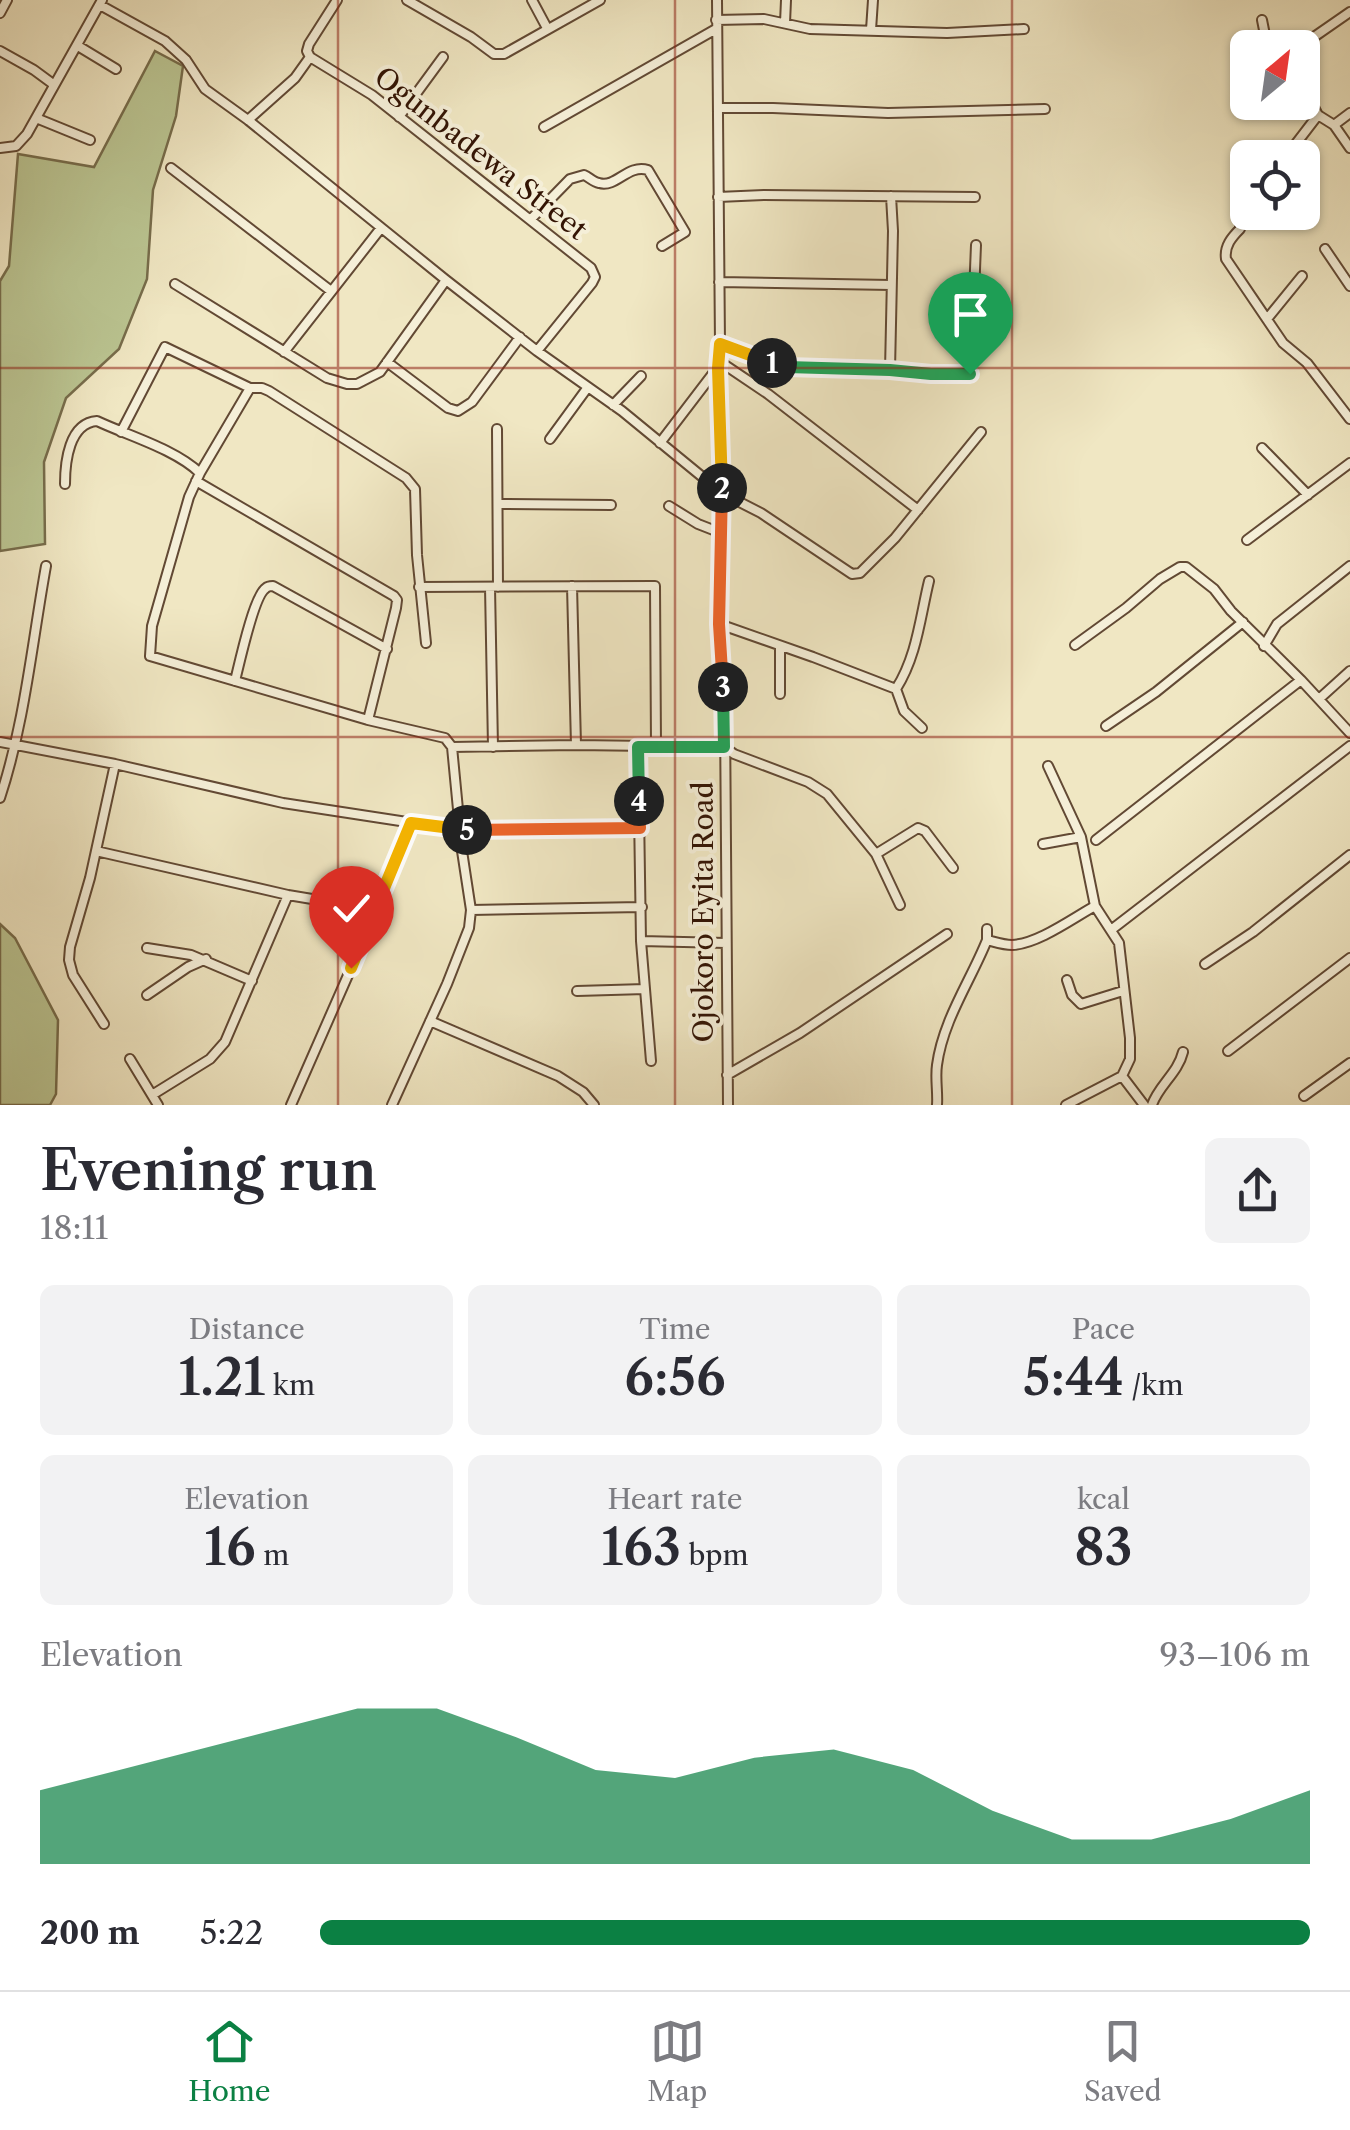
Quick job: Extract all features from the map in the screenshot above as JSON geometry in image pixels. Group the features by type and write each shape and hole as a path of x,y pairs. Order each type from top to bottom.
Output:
{"street":[{"path":"0,13 7,0"},
{"path":"248,120 295,78 310,58 309,44 337,0"},
{"path":"532,0 547,28"},
{"path":"413,1 494,54 504,54 600,0"},
{"name":"Ojokoro Eyita Road","path":"717,0 722,493 719,624 725,717 728,1105"},
{"path":"785,23 786,0"},
{"path":"871,30 872,0"},
{"path":"0,148 16,146 28,134 101,2 166,41 186,60 205,89 722,493 761,514 842,569 857,574 895,538 980,432"},
{"path":"1320,33 1350,12"},
{"path":"544,127 716,25 764,20 810,28 946,32 1024,29"},
{"path":"1262,20 1263,30"},
{"path":"78,46 116,69"},
{"path":"0,51 53,84"},
{"name":"Ogunbadewa Street","path":"310,58 351,81 592,268 592,283 537,351"},
{"path":"399,117 443,58"},
{"path":"718,108 888,114 1045,109"},
{"path":"1334,125 1350,113"},
{"path":"1320,116 1334,125 1350,148"},
{"path":"36,118 90,140"},
{"path":"172,168 331,291"},
{"path":"531,219 558,189 578,176 606,184 642,168 648,170 685,232 662,246"},
{"path":"890,370 891,196"},
{"path":"718,197 975,197"},
{"path":"284,352 381,228"},
{"path":"1239,230 1231,238 1226,259 1282,343 1306,363 1350,420"},
{"path":"720,344 787,367 970,375 976,245"},
{"path":"1324,249 1350,286"},
{"path":"1267,319 1302,276"},
{"path":"174,284 328,378 347,384 362,382 380,372 446,280"},
{"path":"719,282 891,285"},
{"path":"387,362 448,408 458,411 472,402 520,337"},
{"path":"120,432 165,347 250,388 269,391 406,478 415,489 426,643"},
{"path":"660,443 718,364 768,394 918,510"},
{"path":"613,405 640,376"},
{"path":"250,388 198,477 152,626 150,656 368,720 444,738 452,747 472,910 469,928 392,1105"},
{"path":"550,440 588,388"},
{"path":"65,484 67,455 83,426 98,422 186,462 198,477 394,596 396,608 368,720"},
{"path":"493,747 497,428"},
{"path":"1262,448 1308,495"},
{"path":"1247,540 1350,463"},
{"path":"498,504 611,505"},
{"path":"669,506 721,533"},
{"path":"0,798 25,700 46,566"},
{"path":"1264,646 1276,624 1350,566"},
{"path":"1075,645 1160,579 1180,567 1186,568 1202,578 1350,734"},
{"path":"896,689 916,646 928,581"},
{"path":"235,681 256,605 269,586 387,648"},
{"path":"572,586 576,745"},
{"path":"419,587 654,586 656,746"},
{"path":"1106,726 1156,692 1243,622"},
{"path":"719,624 896,689 904,711 922,728"},
{"path":"780,646 780,694"},
{"path":"1319,700 1350,672"},
{"path":"1096,840 1301,680"},
{"path":"0,742 283,803 460,830 640,828"},
{"path":"1111,930 1350,746"},
{"path":"452,747 724,747 828,794 876,854 900,905"},
{"path":"638,747 641,941 651,1061"},
{"path":"104,1024 73,974 69,960 115,764"},
{"path":"1048,766 1081,837 1096,906 1118,943 1130,1038 1130,1059 1122,1076 1066,1105"},
{"path":"290,1105 411,823"},
{"path":"876,854 921,828 953,868"},
{"path":"1042,844 1081,837"},
{"path":"96,851 330,902 374,916"},
{"path":"1206,964 1350,856"},
{"path":"152,1095 218,1051 234,1023 288,895"},
{"path":"987,940 1016,945 1096,906"},
{"path":"472,910 642,908"},
{"path":"937,1105 936,1074 942,1043 987,940 987,929"},
{"path":"726,1074 800,1033 947,934"},
{"path":"641,941 726,943"},
{"path":"147,948 206,959 252,981"},
{"path":"1228,1051 1350,958"},
{"path":"148,995 188,966 206,959"},
{"path":"1067,980 1072,995 1081,1004 1122,991"},
{"path":"577,990 645,988"},
{"path":"430,1021 558,1076 583,1092 594,1105"},
{"path":"1122,1076 1148,1105 1180,1063 1183,1052"},
{"path":"130,1059 158,1105"},
{"path":"1304,1096 1350,1063"}],"green space":[{"path":"155,51 183,66 176,116 153,190 147,279 119,349 66,398 44,462 45,544 0,551 0,281 9,266 18,154 94,167"},
{"path":"0,924 15,938 58,1020 56,1094 50,1105 0,1105"}],"route":[{"path":"351,968 411,823 460,830 640,828 638,747 724,747 719,624 720,344 787,367 970,374"}]}
